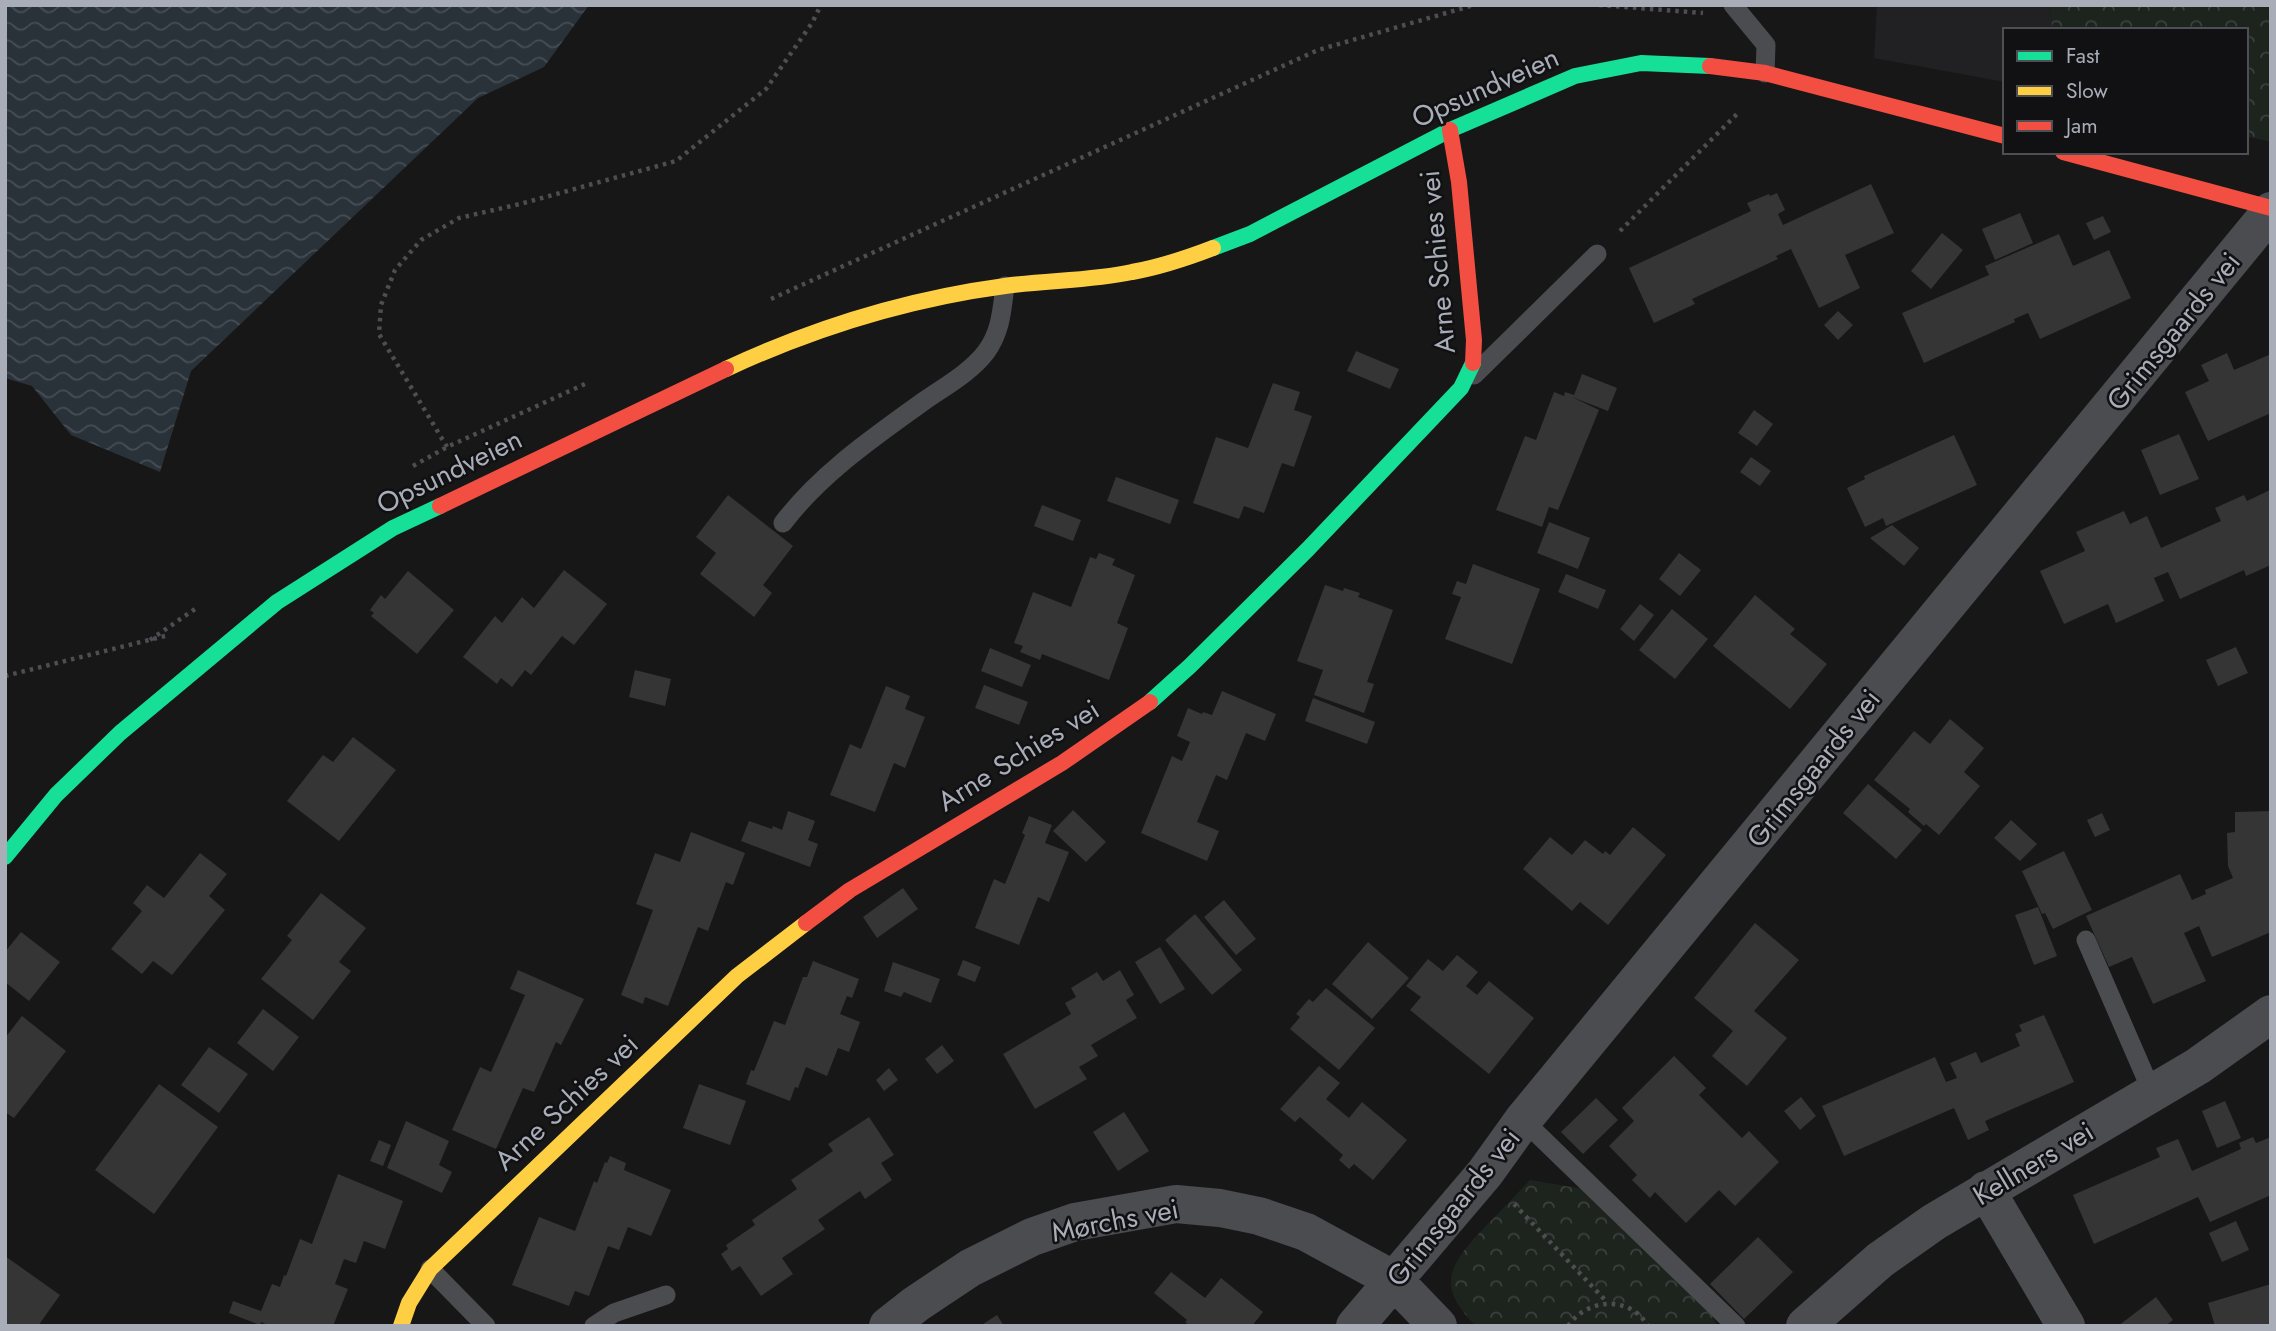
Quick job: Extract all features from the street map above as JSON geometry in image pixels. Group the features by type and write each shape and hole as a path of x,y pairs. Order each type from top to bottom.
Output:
{"street":[{"name":"Opsundveien","path":"5,857 56,795 89,760 120,733 277,602 393,527 754,356 850,320 931,298 1005,286 1130,274 1187,258 1250,233 1450,130 1575,76 1641,63 1695,64 1765,73 2003,135"},
{"name":"Arne Schies vei","path":"401,1326 409,1303 430,1269 728,985 786,937 850,890 1062,763 1151,701 1308,549 1461,388 1473,365 1474,340 1459,182 1450,130"},
{"path":"2070,154 2271,210"},
{"name":"Grimsgaards vei","path":"1355,1326 1485,1173 1524,1120 2271,210"},
{"name":"Kellners vei","path":"1805,1326 1880,1260 1986,1190 2198,1066 2271,1014"},
{"path":"1986,1190 2066,1326"},
{"name":"Mørchs vei","path":"888,1326 970,1268 1032,1237 1075,1222 1175,1204 1220,1208 1259,1216 1306,1232 1394,1280 1438,1326"}],"lane":[{"path":"1733,5 1766,45 1765,73"},
{"path":"1461,388 1597,254"},
{"path":"783,523 802,499 835,467 986,353 999,328 1005,286"},
{"path":"2086,940 2152,1092"},
{"path":"1524,1120 1736,1326"},
{"path":"430,1269 486,1326"},
{"path":"594,1326 614,1313 666,1295"}],"path":[{"path":"447,447 379,334 381,305 395,270 421,240 459,218 676,162 766,89 812,23 821,5"},
{"path":"1597,254 1752,100 1765,73"},
{"path":"5,676 175,633"},
{"path":"1485,1173 1608,1303"},
{"path":"1568,1326 1574,1317 1589,1307 1608,1303 1625,1306 1643,1317 1648,1326"}],"shaded area":[{"path":"1877,5 2050,5 2052,28 2003,28 2003,82 1874,58"}],"green space":[{"path":"2050,5 2271,5 2271,142 2248,136 2248,28 2052,28"},
{"path":"1530,1180 1583,1189 1712,1316 1717,1326 1476,1326 1463,1311 1451,1286 1456,1264 1473,1240"}],"water":[{"path":"5,5 589,5 544,67 478,98 191,371 160,472 71,435 32,386 5,378"}],"building":[{"path":"1871,184 1894,233 1845,255 1860,288 1819,308 1791,249 1776,256 1778,259 1692,299 1695,304 1654,323 1629,268 1751,211 1747,203 1769,194 1770,196 1777,193 1785,210 1778,214 1783,225"},
{"path":"2020,213 2033,243 1995,260 1982,229"},
{"path":"2103,216 2111,232 2094,240 2086,223"},
{"path":"1942,233 1963,250 1931,289 1911,271"},
{"path":"2059,234 2073,266 2109,250 2131,298 2040,339 2028,313 2014,319 2015,322 1924,363 1902,313 1989,275 1985,266"},
{"path":"1838,311 1853,325 1838,340 1824,325"},
{"path":"1356,351 1399,369 1390,389 1347,371"},
{"path":"2227,353 2234,370 2271,354 2271,413 2208,441 2185,392 2209,381 2201,365"},
{"path":"1582,374 1617,388 1608,411 1572,397 1599,410 1558,510 1549,507 1542,527 1496,510 1525,436 1536,440 1554,392 1564,396 1565,392 1574,395"},
{"path":"1273,383 1300,392 1294,410 1312,416 1294,467 1282,463 1264,513 1244,506 1239,519 1193,503 1216,437 1248,448"},
{"path":"1754,410 1773,424 1757,446 1738,433"},
{"path":"2179,434 2199,479 2160,495 2141,450"},
{"path":"1954,435 1977,485 1886,526 1883,518 1865,527 1847,488 1865,479 1864,476"},
{"path":"1751,457 1771,471 1760,486 1740,472"},
{"path":"1116,477 1179,500 1170,524 1107,501"},
{"path":"2270,490 2271,565 2246,576 2244,570 2180,599 2168,572 2154,578 2164,601 2116,623 2108,604 2064,624 2040,571 2085,551 2076,532 2124,511 2130,524 2147,516 2161,548 2221,521 2215,508 2244,495 2247,501"},
{"path":"728,495 793,546 763,585 772,593 754,617 700,574 716,553 696,537"},
{"path":"1042,505 1081,520 1073,541 1034,526"},
{"path":"1549,522 1590,538 1578,569 1537,553"},
{"path":"1892,525 1919,548 1904,566 1870,538"},
{"path":"1099,553 1115,559 1112,565 1135,575 1117,623 1128,628 1109,680 1042,654 1040,660 1020,652 1023,646 1014,643 1033,592 1071,607 1090,557 1096,559"},
{"path":"1679,553 1701,570 1680,596 1659,579"},
{"path":"1473,564 1540,589 1512,664 1445,639 1461,597 1452,594 1457,581 1466,584"},
{"path":"564,570 607,604 574,645 562,636 531,675 525,670 512,687 501,678 497,684 463,657 495,616 502,623 522,597 534,608"},
{"path":"408,571 454,610 417,654 371,616 374,613 370,610 381,595 385,599"},
{"path":"1566,574 1606,590 1598,609 1558,592"},
{"path":"1325,585 1360,593 1358,597 1393,610 1367,682 1374,684 1364,713 1314,695 1323,670 1297,661"},
{"path":"1755,595 1795,629 1790,634 1827,664 1790,709 1713,646"},
{"path":"1640,604 1654,615 1634,641 1620,629"},
{"path":"1672,609 1708,639 1675,679 1639,650"},
{"path":"2236,647 2248,673 2218,686 2206,660"},
{"path":"990,648 1031,665 1022,687 981,671"},
{"path":"635,670 671,679 665,706 629,697"},
{"path":"984,685 1028,702 1019,725 975,708"},
{"path":"886,686 910,696 905,709 925,717 905,768 894,763 875,812 830,795 850,744 861,749"},
{"path":"1222,691 1276,714 1265,741 1246,733 1227,780 1216,775 1197,822 1219,831 1207,861 1141,833 1172,756 1182,761 1190,742 1177,736 1188,708 1212,715"},
{"path":"1313,698 1375,722 1367,744 1305,721"},
{"path":"1950,719 1984,748 1964,772 1980,786 1939,835 1926,824 1924,826 1908,812 1910,809 1874,780 1914,731 1930,744"},
{"path":"353,737 396,770 339,841 287,801 323,755 333,762"},
{"path":"1868,784 1922,830 1896,859 1843,813"},
{"path":"1073,810 1106,842 1086,862 1053,831"},
{"path":"788,811 815,821 808,840 818,844 810,867 741,841 749,821 782,830"},
{"path":"2271,811 2271,932 2212,957 2199,926 2184,933 2206,981 2153,1004 2132,957 2109,967 2086,916 2180,874 2192,900 2206,894 2205,890 2233,878 2228,866 2227,833 2235,832 2235,812"},
{"path":"2102,813 2110,830 2095,837 2087,820"},
{"path":"1029,816 1052,825 1045,843 1069,852 1049,902 1038,897 1019,945 975,928 994,879 1005,884 1025,835 1022,833"},
{"path":"2011,820 2037,844 2020,861 1994,838"},
{"path":"1633,827 1666,855 1608,925 1580,902 1572,911 1523,869 1550,837 1572,855 1585,840 1603,854 1605,851 1610,855"},
{"path":"691,832 745,853 733,885 726,882 708,931 698,927 668,1006 645,997 643,1004 621,995 653,910 636,904 655,853 680,862"},
{"path":"2064,851 2092,910 2053,929 2045,913 2042,914 2022,871"},
{"path":"200,853 227,874 209,896 225,910 172,975 153,961 142,974 111,949 142,911 133,903 147,885 164,898"},
{"path":"903,888 918,909 877,938 863,917"},
{"path":"321,893 366,928 339,962 351,971 313,1020 261,979 292,940 287,936"},
{"path":"1224,900 1256,939 1236,955 1204,917"},
{"path":"2038,907 2057,956 2034,965 2015,915"},
{"path":"1195,914 1242,970 1212,995 1165,940"},
{"path":"1755,923 1799,960 1754,1011 1787,1038 1747,1086 1712,1056 1733,1031 1694,998"},
{"path":"21,932 60,962 29,1001 5,982 5,952"},
{"path":"1368,942 1409,978 1372,1019 1332,984"},
{"path":"1160,947 1185,989 1160,1004 1135,962"},
{"path":"1457,955 1478,972 1466,986 1477,995 1489,981 1534,1018 1489,1074 1410,1010 1421,997 1406,986 1428,959 1443,971"},
{"path":"963,960 981,967 975,982 957,975"},
{"path":"813,961 859,979 852,998 847,996 840,1014 860,1022 849,1052 838,1048 827,1076 806,1067 790,1101 746,1084 774,1021 785,1025 803,977 807,977"},
{"path":"893,962 940,979 931,1003 904,992 901,997 884,991"},
{"path":"518,970 584,999 561,1045 556,1042 534,1092 523,1088 496,1149 452,1130 480,1067 491,1072 525,995 510,989"},
{"path":"1120,970 1134,995 1126,1000 1137,1018 1091,1045 1098,1056 1079,1067 1087,1079 1035,1109 1003,1054 1071,1014 1065,1003 1076,997 1071,988 1097,972 1103,981"},
{"path":"1326,988 1375,1028 1339,1070 1290,1029 1300,1017 1296,1014 1309,999 1313,1002"},
{"path":"263,1009 299,1037 273,1071 237,1043"},
{"path":"2044,1015 2074,1082 1985,1121 1989,1130 1968,1140 1954,1108 1844,1156 1822,1106 1935,1057 1946,1082 1957,1078 1950,1063 1976,1052 1981,1063 2020,1046 2015,1034 2022,1031 2019,1025"},
{"path":"22,1016 66,1051 14,1118 5,1112 5,1038"},
{"path":"942,1045 954,1061 937,1074 925,1059"},
{"path":"209,1047 248,1074 219,1113 181,1085"},
{"path":"1674,1056 1706,1088 1699,1095 1742,1138 1749,1131 1779,1162 1735,1206 1719,1190 1686,1223 1655,1192 1650,1198 1632,1180 1637,1175 1609,1146 1634,1121 1622,1108"},
{"path":"1319,1066 1340,1083 1326,1099 1349,1118 1362,1102 1407,1140 1373,1180 1354,1164 1349,1169 1339,1160 1343,1155 1300,1117 1295,1122 1280,1109"},
{"path":"889,1068 898,1080 884,1091 876,1080"},
{"path":"159,1084 218,1127 154,1214 95,1170"},
{"path":"699,1084 746,1101 730,1145 683,1128"},
{"path":"1801,1097 1816,1116 1800,1130 1784,1111"},
{"path":"1596,1098 1618,1120 1583,1154 1561,1132"},
{"path":"2225,1101 2241,1138 2217,1148 2202,1111"},
{"path":"1124,1112 1149,1151 1118,1171 1093,1132"},
{"path":"869,1117 894,1155 881,1163 892,1180 865,1199 860,1191 818,1220 825,1229 782,1258 793,1274 761,1296 740,1266 732,1271 721,1254 728,1249 726,1245 755,1225 752,1220 797,1189 791,1180 833,1151 828,1144"},
{"path":"406,1121 449,1141 439,1165 452,1172 442,1193 387,1168"},
{"path":"2253,1137 2256,1143 2271,1137 2271,1195 2210,1222 2198,1197 2094,1244 2073,1195 2160,1157 2156,1148 2178,1139 2192,1171 2241,1149 2239,1143"},
{"path":"379,1140 391,1145 383,1166 370,1161"},
{"path":"610,1156 626,1163 624,1170 671,1190 651,1236 628,1227 619,1250 608,1246 589,1296 575,1291 569,1306 512,1285 539,1217 575,1231 594,1181 597,1183"},
{"path":"338,1174 403,1201 385,1249 364,1241 356,1263 344,1259 335,1284 348,1289 333,1326 270,1326 261,1322 260,1325 229,1313 233,1301 261,1311 272,1284 280,1287 300,1239 312,1244"},
{"path":"2236,1221 2249,1250 2222,1262 2209,1233"},
{"path":"1758,1237 1793,1272 1744,1319 1710,1284"},
{"path":"5,1256 60,1295 38,1326 5,1326"},
{"path":"1171,1272 1205,1298 1221,1278 1263,1312 1252,1326 1190,1326 1185,1322 1187,1320 1154,1293"},
{"path":"2271,1284 2271,1326 2215,1326 2208,1303"},
{"path":"2156,1297 2173,1320 2165,1326 2118,1326"},
{"path":"997,1315 1004,1326 980,1326"}],"traffic: fast":[{"path":"1213,248 1250,234 1450,130 1575,76 1641,63 1710,66"},
{"path":"1150,702 1308,549 1461,388 1473,363"},
{"path":"5,857 56,795 120,733 277,602 393,528 440,506"}],"traffic: slow":[{"path":"726,369 827,328 897,307 1005,286 1116,275 1163,265 1213,248"},
{"path":"401,1326 409,1303 430,1269 737,976 806,923"}],"traffic: jam":[{"path":"1710,66 1765,73 2003,135"},
{"path":"1450,130 1459,182 1474,340 1473,363"},
{"path":"2070,154 2271,208"},
{"path":"440,506 726,369"},
{"path":"806,923 850,890 1062,763 1150,702"}]}
